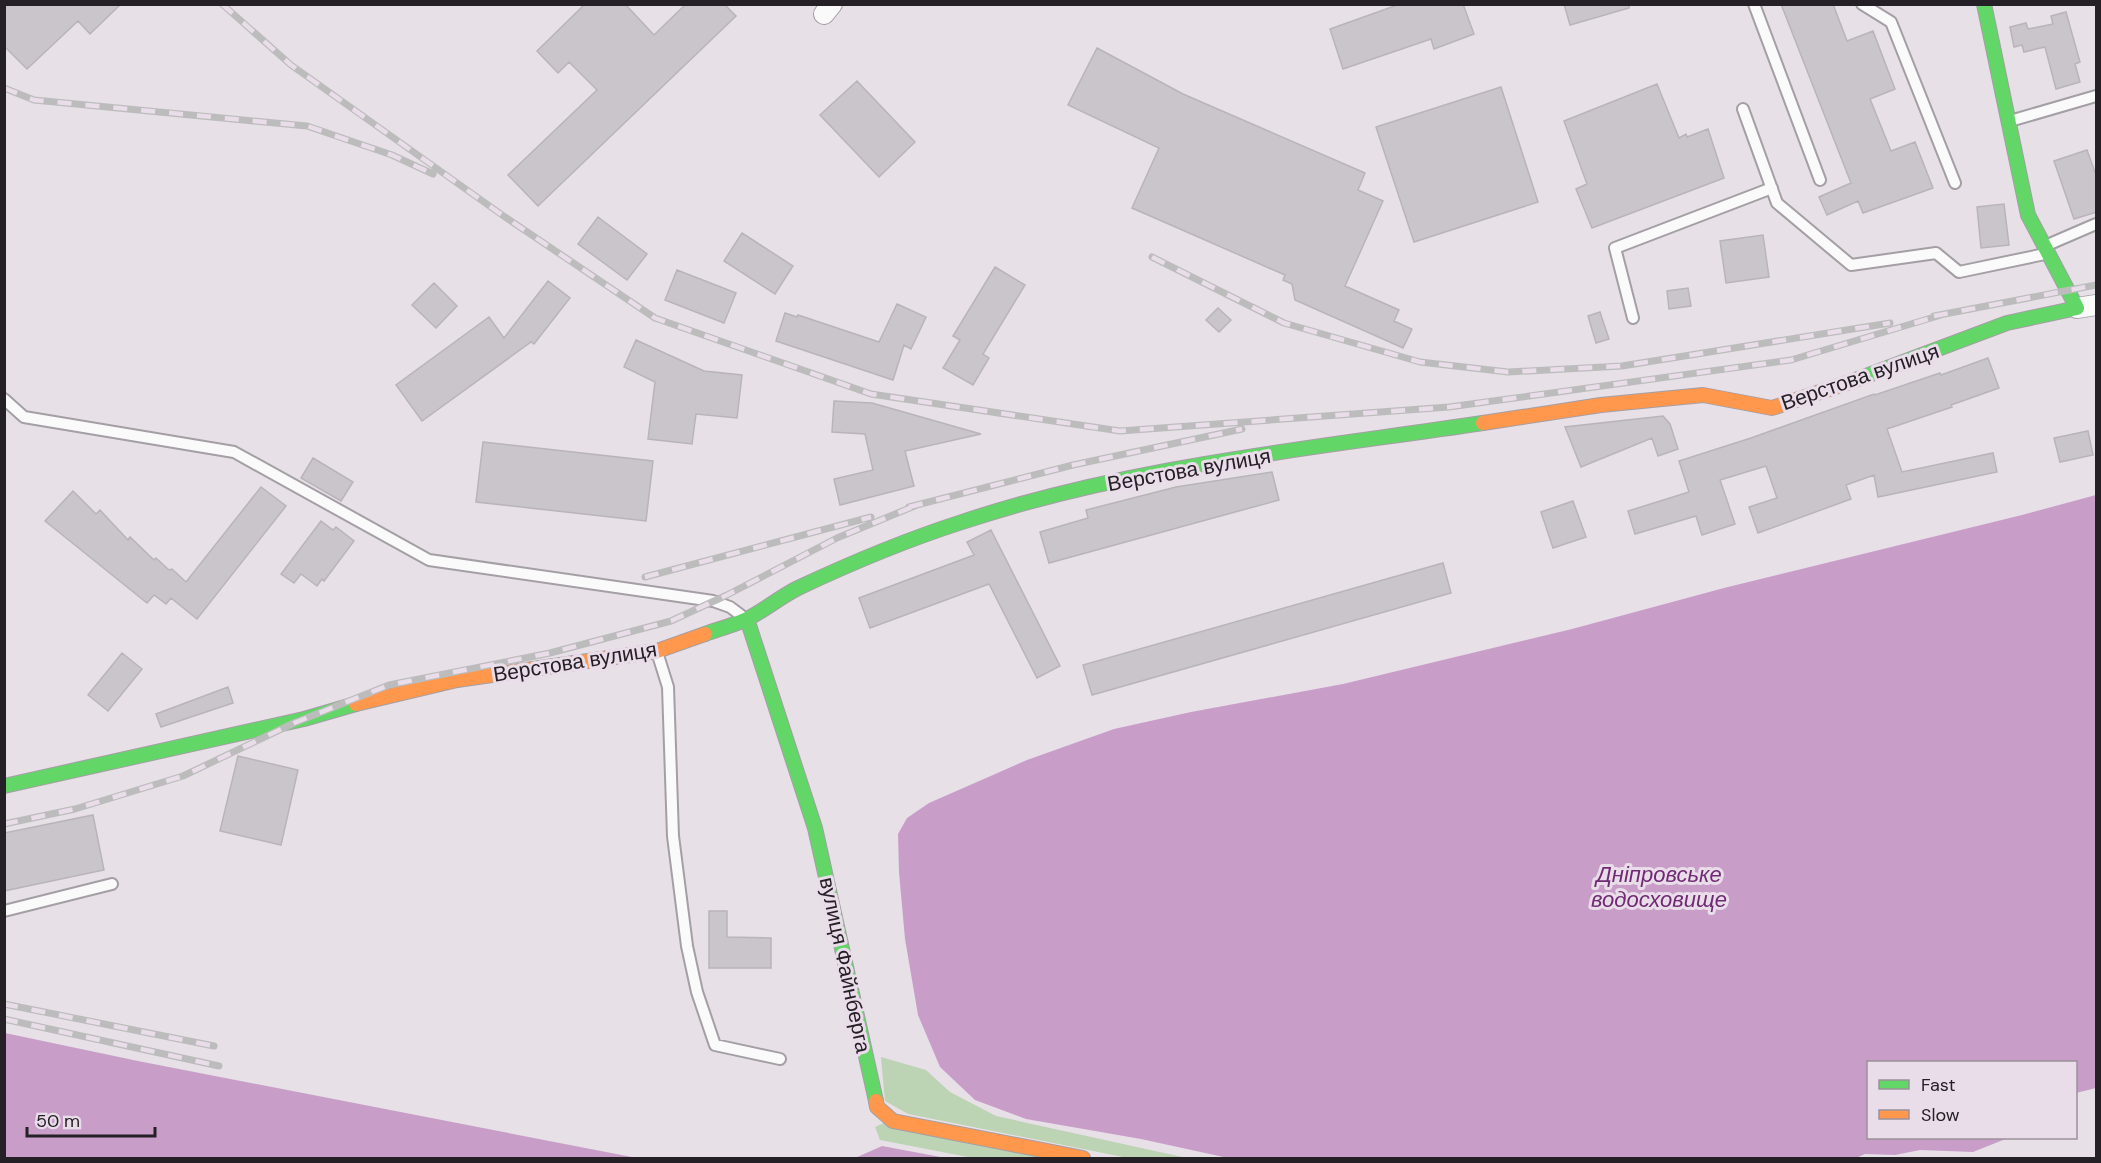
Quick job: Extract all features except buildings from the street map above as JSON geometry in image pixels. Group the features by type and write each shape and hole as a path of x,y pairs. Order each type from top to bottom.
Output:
{"street":[{"name":"Верстова вулиця","path":"4,786 292,722 371,700 457,680 657,651 747,619 794,590 845,566 961,522 1017,504 1192,466 1600,405 1703,395 1772,408 1872,375 2007,323 2087,306 2046,250 2028,215 2007,122 1986,6"},
{"name":"вулиця Файнберга","path":"747,619 815,828 877,1107 893,1120 1083,1158"}],"lane":[{"path":"1754,4 1820,180"},
{"path":"1862,4 1891,22 1954,183"},
{"path":"2007,122 2097,96"},
{"path":"1743,109 1778,203 1851,265 1936,253 1959,272 2046,250 2097,224"},
{"path":"1633,318 1615,248 1772,188"},
{"path":"4,399 24,417 234,452 429,560 713,602 730,607 747,619"},
{"path":"657,651 668,687 673,836 687,946 698,992 715,1045 780,1059"},
{"path":"4,910 112,884"}],"green space":[{"path":"881,1057 926,1070 950,1092 996,1116 1187,1158 1128,1158 908,1114 885,1101"},
{"path":"884,1123 1073,1158 973,1158 880,1140 875,1127"}],"water":[{"name":"Дніпровське водосховище","path":"2096,495 2096,1088 2077,1093 2077,1061 1867,1061 1867,1139 2006,1139 1973,1152 1920,1150 1895,1155 1865,1154 1856,1158 1228,1158 1141,1139 1026,1119 975,1100 940,1067 918,1015 905,939 899,872 898,834 907,818 929,803 1027,760 1114,729 1191,712 1343,684 1572,629 1724,588"},
{"path":"5,1033 138,1061 637,1158 5,1158"},
{"path":"882,1146 946,1158 855,1158"}],"railway":[{"path":"222,4 291,65 505,217 655,318 871,394 1120,431 1449,407 1791,360 1941,315"},
{"path":"4,88 34,100 307,126 392,155 433,174"},
{"path":"1152,257 1284,323 1420,362 1508,372 1622,366 1890,323"},
{"path":"1934,316 2096,285"},
{"path":"909,507 1073,465 1242,429"},
{"path":"4,824 75,809 183,776 294,723 389,685 550,653 671,621 837,538 917,505"},
{"path":"645,577 871,517"},
{"path":"4,1004 214,1046"},
{"path":"4,1019 219,1066"}],"traffic: fast":[{"path":"1850,382 2007,323 2077,308 2028,215 1984,4"},
{"path":"705,634 747,619 798,588 879,552 941,529 1025,503 1090,487 1220,461 1483,423"},
{"path":"747,619 815,828 876,1101"},
{"path":"4,786 304,719 356,704"}],"traffic: slow":[{"path":"1483,423 1601,405 1703,395 1772,408 1850,382"},
{"path":"356,704 457,680 657,651 705,634"},
{"path":"876,1101 877,1107 893,1121 1083,1158"}]}
